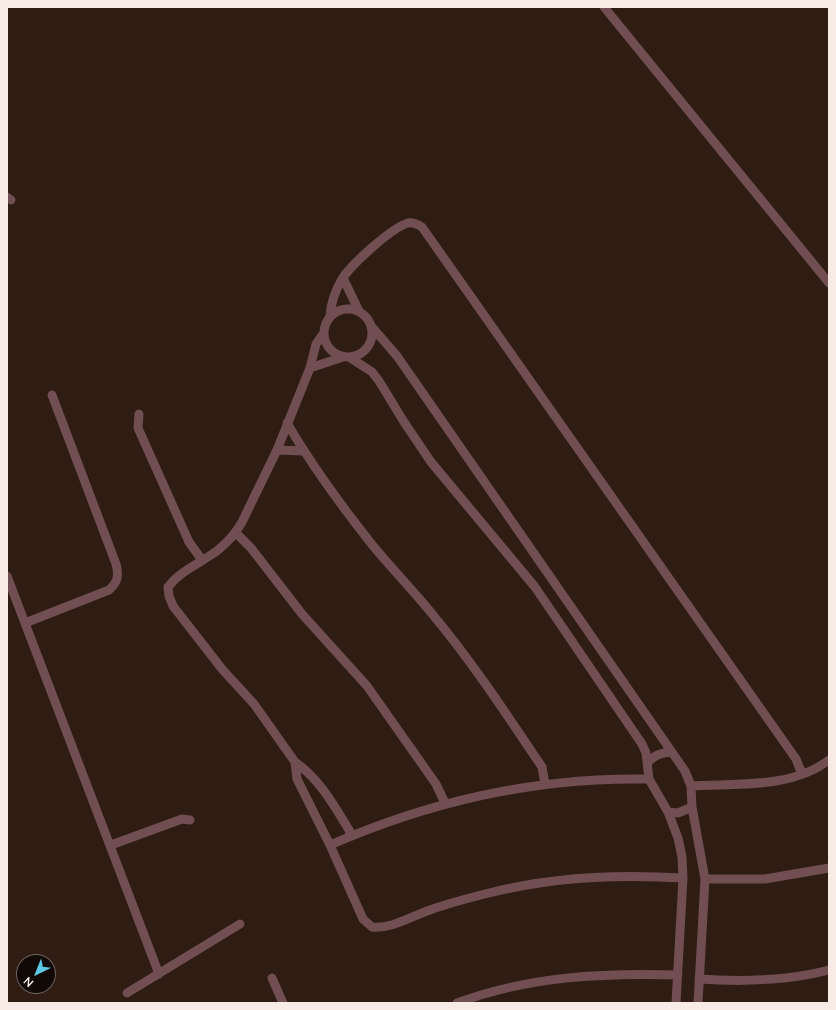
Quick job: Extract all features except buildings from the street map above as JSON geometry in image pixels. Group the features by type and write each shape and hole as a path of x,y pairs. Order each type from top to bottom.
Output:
{"street":[{"path":"604,7 829,284"},
{"path":"330,316 331,301 343,278 353,265 374,246 407,223 414,223 422,227 791,752 802,774"},
{"path":"343,278 359,311 397,356 685,771 691,786 692,807 705,879 698,1003"},
{"path":"352,835 320,785 308,772 295,762 254,704 207,650 174,606 169,596 168,586 173,580 217,551 236,533 277,450 310,368 316,344 323,334 326,322 334,312 346,308 359,311"},
{"path":"310,368 361,354 370,344 372,338 371,326"},
{"path":"323,334 324,340 331,351 361,364 376,376 431,462 535,587 642,744 649,779 668,812 678,838 682,857 683,878 676,1003"},
{"path":"25,623 109,590 116,583 119,574 52,395"},
{"path":"139,414 138,428 189,542 202,560"},
{"path":"287,423 304,450 365,535 433,614 481,676 542,767 545,784"},
{"path":"277,450 304,450"},
{"path":"236,533 251,548 302,614 367,686 436,784 445,803"},
{"path":"7,576 159,974"},
{"path":"647,763 653,756 660,753 671,752"},
{"path":"691,786 764,783 802,774 822,766 829,760"},
{"path":"295,762 297,779 330,845 363,919 372,928 385,927 460,900 521,886 552,881 616,877 683,878"},
{"path":"330,845 352,835 445,803 499,791 545,784 588,780 649,779"},
{"path":"668,812 678,813 692,807"},
{"path":"111,845 182,819 190,820"},
{"path":"705,879 765,879 829,868"},
{"path":"126,993 240,924"},
{"path":"699,979 724,981 775,979 829,970"},
{"path":"457,1003 515,985 568,976 639,973 678,975"},
{"path":"272,978 283,1003"}]}
